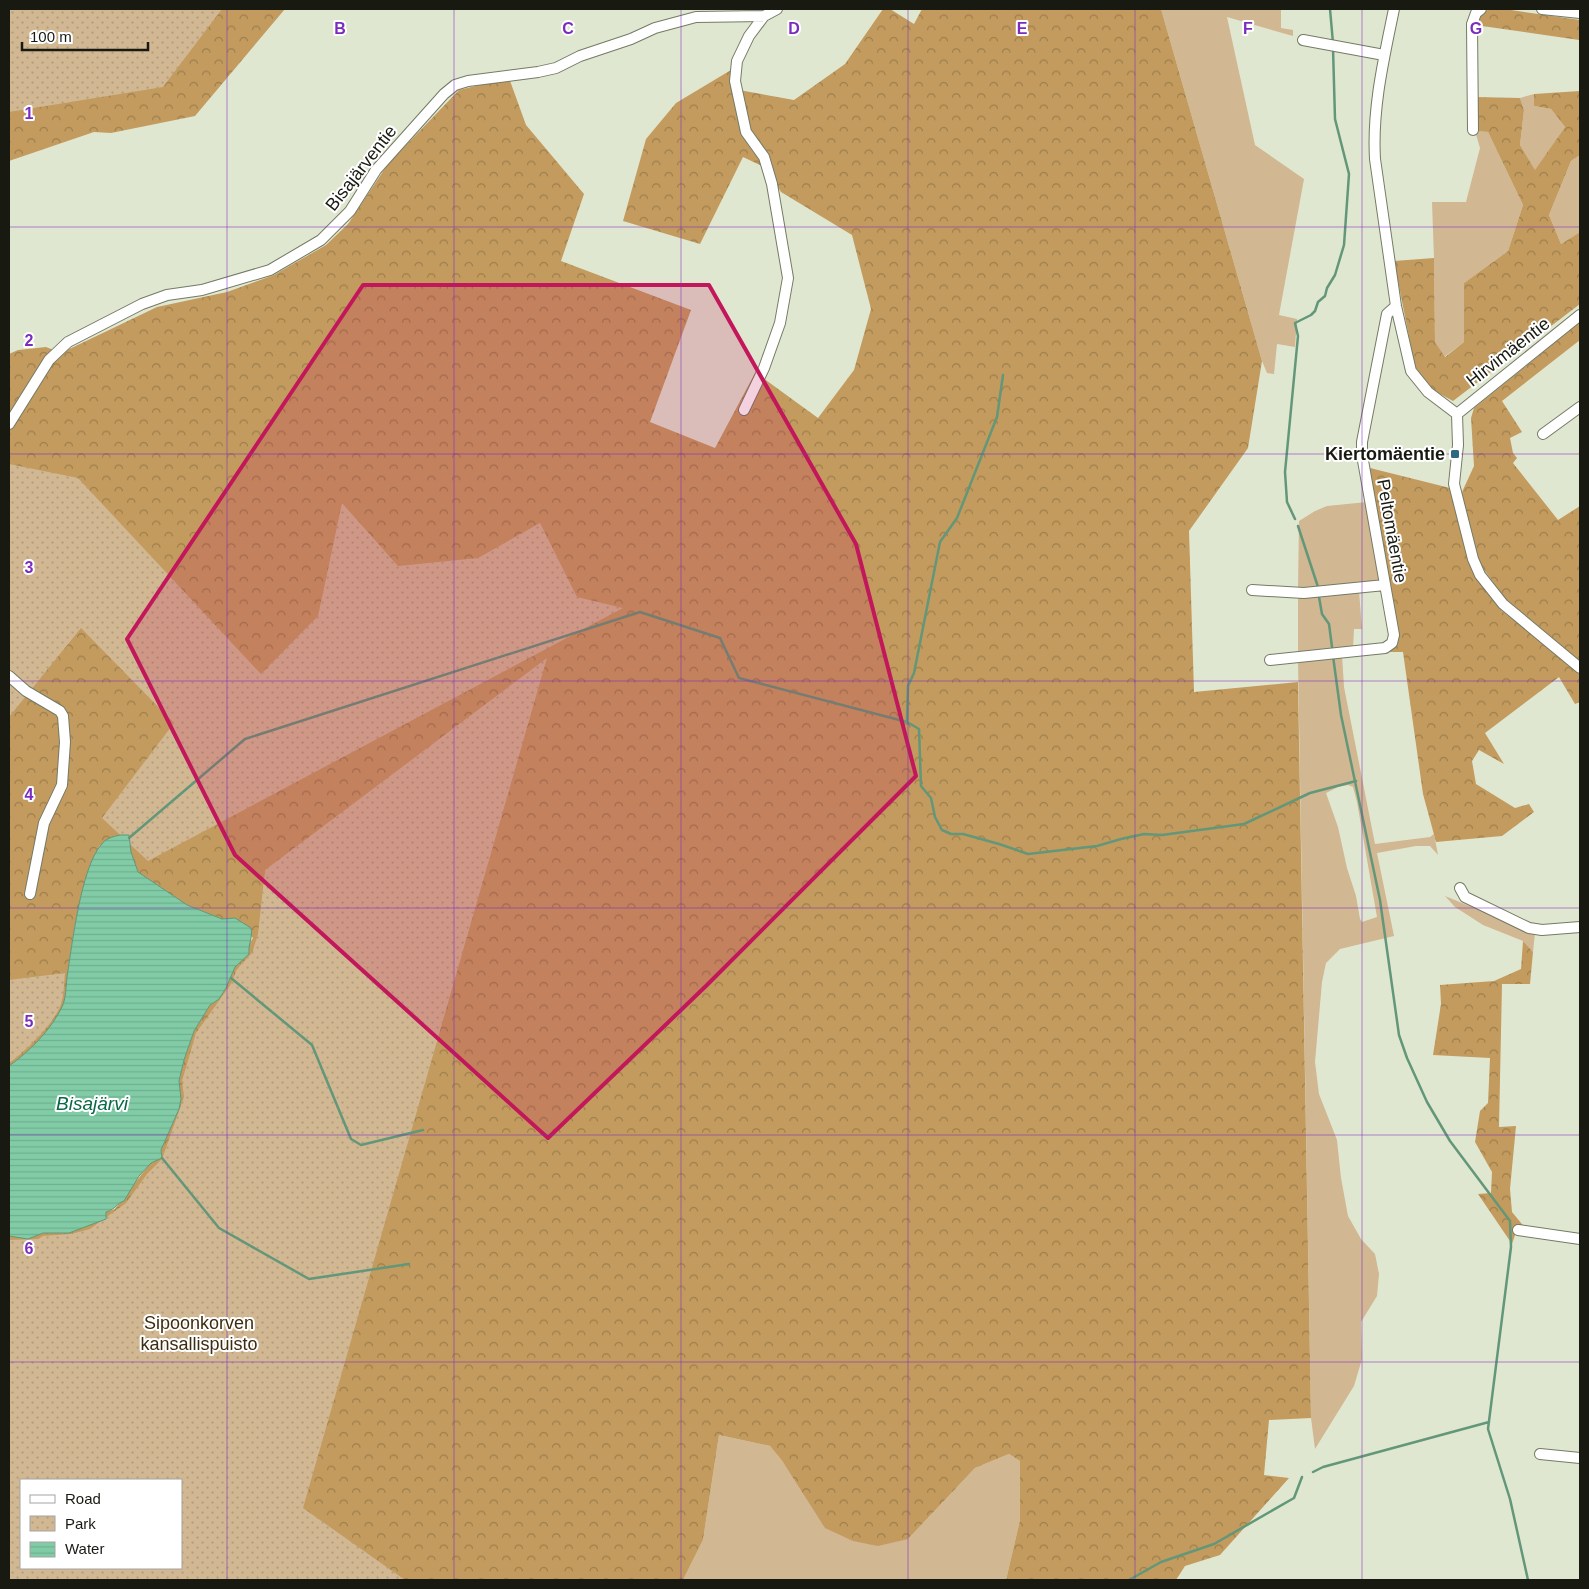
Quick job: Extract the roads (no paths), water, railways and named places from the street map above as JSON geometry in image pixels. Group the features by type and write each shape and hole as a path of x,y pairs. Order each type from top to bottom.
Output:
{"street":[{"name":"Bisajärventie","path":"9,424 49,360 68,342 142,304 158,298 202,290 270,270 321,240 350,211 376,170 444,94 455,85 468,81 556,68 580,56 631,39 655,28 696,17 764,16 777,9"},
{"path":"1394,9 1377,99 1374,159 1396,306 1411,371 1428,392 1457,414 1458,445 1454,484 1471,551 1480,575 1503,604 1580,668"},
{"path":"1473,130 1472,24 1476,14 1481,9"},
{"path":"1542,9 1580,13"},
{"path":"744,410 764,368 780,323 788,278 772,184 764,157 746,132 735,81 737,61 749,36 764,16"},
{"path":"1303,40 1384,55"},
{"name":"Peltomäentie","path":"1270,660 1385,648 1392,643 1394,635 1362,455 1362,442 1387,314 1396,306"},
{"name":"Hirvimäentie","path":"1457,414 1580,315"},
{"path":"1543,434 1580,407"},
{"path":"1252,590 1304,593 1385,585"},
{"path":"9,676 26,691 60,711 63,716 65,742 62,785 44,823 30,894"},
{"path":"1460,888 1465,897 1528,928 1542,930 1580,927"},
{"path":"1518,1230 1580,1239"},
{"path":"1540,1454 1580,1458"}],"water":[{"name":"Bisajärvi","path":"129,835 131,852 138,872 187,905 222,919 235,918 251,928 249,954 235,967 219,999 210,1005 194,1031 179,1081 181,1099 179,1109 161,1150 162,1158 151,1163 139,1176 124,1201 106,1212 106,1219 69,1233 43,1233 28,1239 9,1236 9,1066 39,1040 52,1024 62,1007 78,908 88,871 94,856 103,843 109,838"}],"waterway":[{"path":"1330,9 1333,43"},
{"path":"1295,519 1287,502 1285,472 1298,336 1295,323 1311,315 1315,311 1318,302 1325,296 1327,288 1335,275 1344,245 1349,174 1335,119 1333,48"},
{"path":"907,721 908,686 914,673 940,542 957,518 997,417 1003,375"},
{"path":"1298,526 1318,587"},
{"path":"1319,597 1322,614 1329,624 1332,647"},
{"path":"129,838 245,739 640,612 720,638 739,678 907,722 919,729 921,786 931,798 935,817 942,830 951,834 963,834 999,844 1028,854 1097,846 1144,834 1162,835 1244,824 1310,793 1356,781"},
{"path":"1333,656 1341,715 1380,900 1399,1035 1427,1102 1450,1141 1510,1221 1511,1247 1488,1429 1510,1499 1528,1580"},
{"path":"231,978 312,1045 351,1139 361,1145 423,1130"},
{"path":"162,1158 219,1228 309,1279 409,1264"},
{"path":"1313,1472 1323,1467 1489,1422"},
{"path":"1129,1580 1161,1562 1214,1544 1294,1498 1302,1477"}],"place":[{"name":"Kiertomäentie","path":"1455,454"}],"park label":[{"name":"Sipoonkorven kansallispuisto","path":"199,1334"}]}
